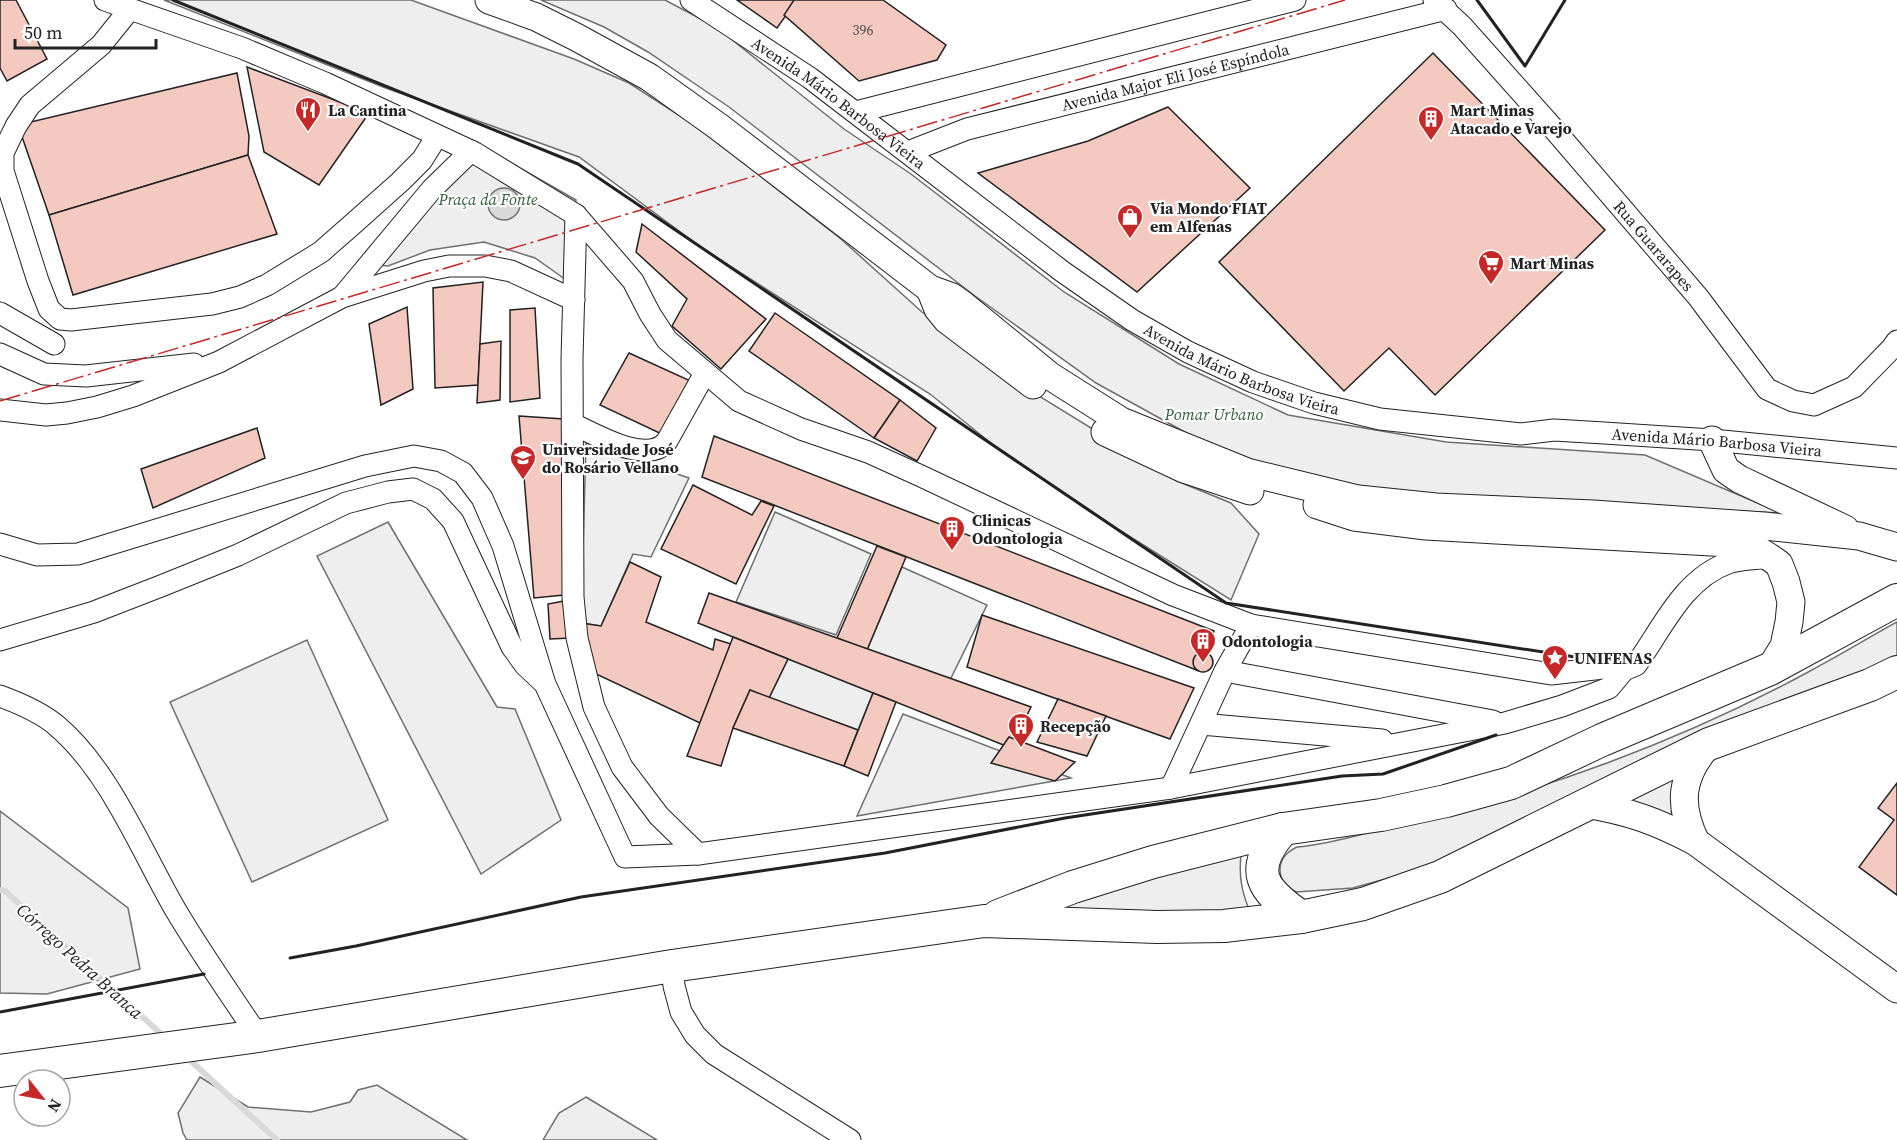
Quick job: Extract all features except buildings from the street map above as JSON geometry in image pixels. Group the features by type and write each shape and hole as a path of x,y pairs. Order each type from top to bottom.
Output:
{"highway":[{"path":"984,921 1073,887 1142,866 1283,830 1381,815 1446,801 1511,783 1602,740 1770,669 1897,600"},
{"path":"0,1071 258,1036 672,966 984,921 1157,927 1224,926 1301,917 1364,904 1440,877 1709,744 1888,681"},
{"path":"1283,830 1269,845 1262,874 1267,889 1278,901 1301,917"}],"main road":[{"path":"489,0 546,22 649,77 930,289 952,297 1050,376 1121,421 1247,472 1358,498 1436,507 1593,514 1764,526 1859,536"},
{"path":"930,289 938,309 947,320 1038,388 1104,431 1184,469 1248,491 1318,506 1354,517 1426,526 1729,543 1753,547 1779,564 1791,602 1784,646 1770,669"},
{"path":"1712,440 1726,470 1859,536 1897,547"},
{"path":"1696,842 1684,814 1684,798 1691,768 1709,744"},
{"path":"1586,804 1633,814 1661,824 1696,842 1897,989"}],"street":[{"path":"105,0 242,48 325,83 471,151 576,215 633,281 667,340 726,391 755,410 868,452 1173,595 1251,625 1551,674 1612,667 1624,670"},
{"name":"Avenida Mário Barbosa Vieira","path":"691,0 810,78 1063,272 1132,320 1188,352 1253,382 1314,403 1380,419 1521,434 1554,430 1712,440 1897,458"},
{"path":"856,112 1295,0"},
{"name":"Avenida Major Eli José Espíndola","path":"908,152 967,129 1440,5"},
{"name":"Rua Guararapes","path":"1440,5 1552,127 1698,297 1767,389 1793,401 1814,405 1854,387 1896,347"},
{"path":"130,9 101,45 30,105 1,151 3,171 38,281 49,309 60,318 71,320 212,304 240,297 267,285 321,252 377,203 422,160 437,136"},
{"path":"342,297 425,198 471,151"},
{"path":"576,215 572,359 573,597 577,638 584,674 594,707 622,767 659,816 698,854"},
{"path":"0,410 46,415 97,407 133,396 219,362 342,297 424,271 467,265 511,271 574,300"},
{"path":"0,313 54,344"},
{"path":"45,374 60,318"},
{"path":"0,354 45,374 86,376 219,362"},
{"path":"573,424 625,446 648,451 658,449 663,446 672,432 705,373"},
{"path":"0,544 37,555 78,554 364,466 414,456 441,462 463,473 482,498 503,546 545,684 625,856 698,854 1171,788 1505,723 1562,706 1609,688 1624,670 1636,665 1688,590 1707,574 1729,563 1769,557"},
{"path":"0,640 94,612 161,586 238,555 346,503 388,492 414,489 433,499 453,521 512,647 525,665 545,684"},
{"path":"1171,788 1225,671 1251,625"},
{"path":"1225,671 1505,723"},
{"path":"0,696 20,704 56,725 86,756 120,808 176,911 258,1036"},
{"path":"1201,724 1409,742"},
{"path":"672,966 674,986 681,1012 694,1035 714,1054 850,1140"}],"green space":[{"path":"164,0 411,0 574,59 629,83 691,123 841,239 922,312 1034,393 1177,481 1231,503 1259,534 1231,600 1089,511 1002,452 930,394 702,248 579,157 383,87"},
{"name":"Pomar Urbano","path":"541,0 665,0 716,27 844,129 911,174 1064,292 1179,364 1288,415 1446,442 1645,455 1781,513 1440,497 1341,485 1289,473 1201,441 1096,383 975,296 729,107 648,52 604,27"},
{"name":"Praça da Fonte","path":"478,144 576,200 569,282 535,258 484,242 430,250 388,266 377,265"},
{"path":"586,443 689,478 651,557 633,554 601,626 581,623"},
{"path":"775,512 871,554 836,635 736,602"},
{"path":"388,522 497,707 515,709 561,820 481,874 317,556"},
{"path":"902,567 987,605 948,684 867,650"},
{"path":"1897,622 1897,664 1466,850 1414,871 1353,888 1296,892 1284,882 1281,876 1280,869 1284,857 1297,847 1321,844 1448,813 1608,763 1711,720 1761,696"},
{"path":"307,640 388,820 252,882 170,702"},
{"path":"788,659 873,693 858,730 769,698"},
{"path":"903,714 1071,778 857,816"},
{"path":"1673,776 1678,821 1624,800"},
{"path":"0,811 128,908 140,969 47,994 0,993"},
{"path":"1241,854 1241,882 1249,909 1214,917 1035,913 1210,858"},
{"path":"200,1077 248,1107 311,1112 350,1102 358,1090 377,1085 467,1140 187,1140 178,1113"},
{"path":"586,1097 657,1140 543,1140 559,1113"}],"shaded area":[{"path":"504,188 515,193 520,204 515,215 504,220 493,215 488,204 493,193"}],"waterway":[{"name":"Córrego Pedra Branca","path":"0,890 5,891 159,1032"},
{"name":"Córrego Pedra Branca","path":"192,1062 277,1140"}],"wall":[{"path":"173,0 578,164 1226,603 1588,659"},
{"path":"1477,0 1525,66 1565,0"},
{"path":"290,958 581,897 885,853 1065,818 1342,776 1383,774 1496,735"},
{"path":"0,1012 204,974"}],"power":[{"path":"0,401 1345,0"}],"place":[{"name":"La Cantina","path":"308,133"},
{"name":"Mart Minas Atacado e Varejo","path":"1431,142"},
{"name":"Via Mondo FIAT em Alfenas","path":"1130,240"},
{"name":"Mart Minas","path":"1491,286"},
{"name":"Universidade José do Rosário Vellano","path":"523,481"},
{"name":"Clinicas Odontologia","path":"952,552"},
{"name":"Odontologia","path":"1203,664"},
{"name":"UNIFENAS","path":"1555,681"},
{"name":"Recepção","path":"1021,749"}]}
